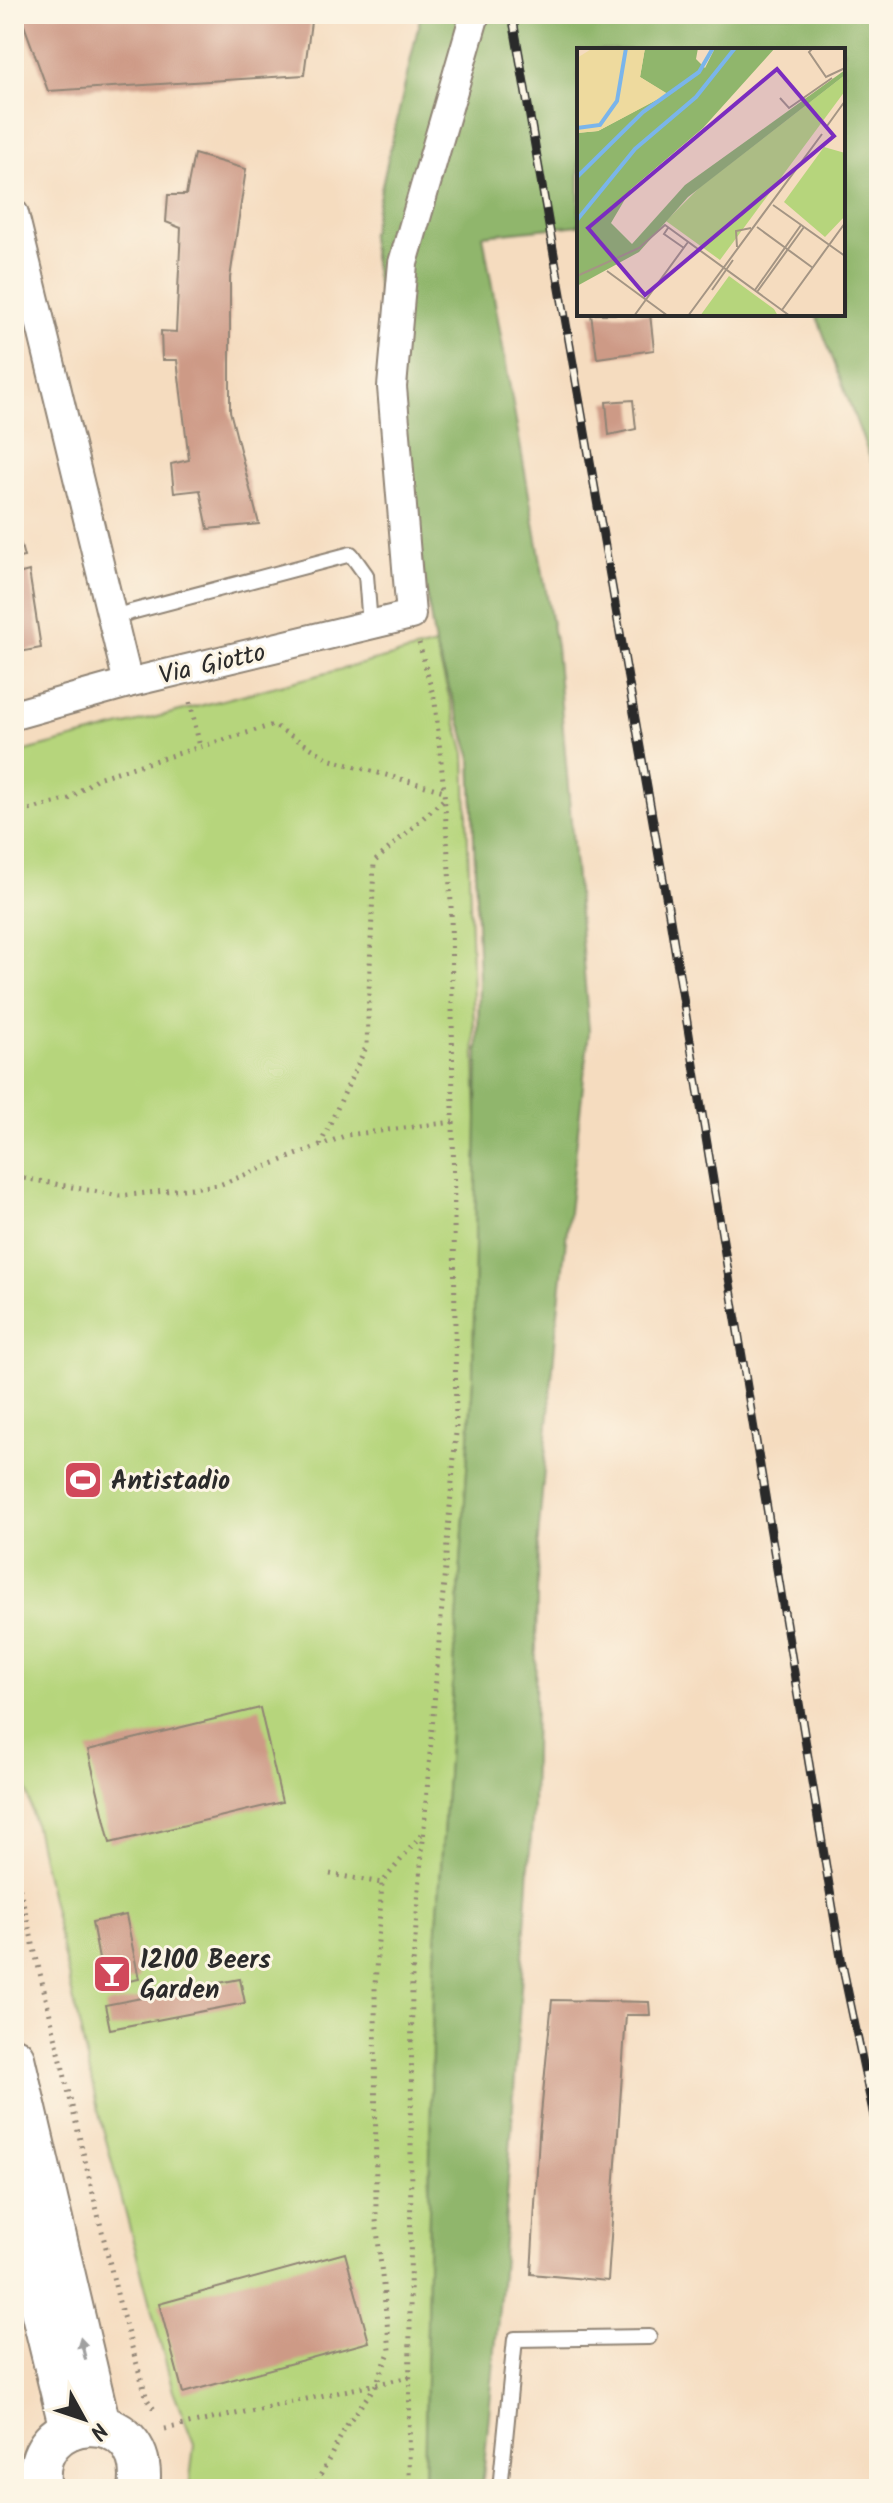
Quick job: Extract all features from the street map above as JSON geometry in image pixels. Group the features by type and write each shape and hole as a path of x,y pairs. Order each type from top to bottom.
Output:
{"main road":[{"path":"14,2058 85,2427"},
{"path":"14,2199 85,2427"},
{"path":"41,2489 40,2469 45,2452 85,2427"},
{"path":"85,2427 129,2442 141,2472 139,2489"}],"street":[{"path":"411,615 392,387 403,263 475,14"},
{"path":"14,214 128,683"},
{"name":"Via Giotto","path":"14,715 128,683 411,615"}],"lane":[{"path":"112,617 351,554 366,575 370,625"},
{"path":"500,2489 515,2339 649,2337"}],"path":[{"path":"409,2489 412,1976 442,1574 456,1432 451,903 435,702 411,615"},
{"path":"182,671 200,747"},
{"path":"14,814 69,799 97,778 273,725 331,760 444,791"},
{"path":"319,1146 367,1045 374,862 444,800"},
{"path":"14,1166 23,1178 120,1196 219,1185 347,1135 453,1122"},
{"path":"313,2489 348,2423 376,2385 390,2350 376,2220 375,1985 382,1883 425,1830"},
{"path":"14,1865 120,2306 147,2399 165,2429 167,2442"},
{"path":"330,1874 382,1883"},
{"path":"165,2429 410,2377"}],"green space":[{"path":"421,14 879,14 879,482 817,316 845,316 845,48 577,48 577,225 483,235 556,647 589,1031 557,1321 538,1539 533,1807 501,2286 482,2489 424,2489 433,1989 473,1378 479,979 471,755 435,645 370,238"},
{"path":"435,645 465,754 477,1119 473,1378 433,1989 424,2489 189,2489 194,2444 173,2390 98,2110 14,1732 14,754"}],"building":[{"path":"20,14 185,14 186,19 312,14 304,75 48,91"},
{"path":"194,154 246,169 230,278 230,411 259,524 208,529 200,490 174,493 171,464 189,460 177,360 162,360 161,331 176,332 181,228 166,222 168,195 186,195"},
{"path":"591,316 650,316 654,350 597,358"},
{"path":"633,400 636,429 609,435 606,402"},
{"path":"14,519 24,557 14,559"},
{"path":"29,571 41,648 14,653 14,575"},
{"path":"260,1708 282,1802 110,1843 88,1750"},
{"path":"126,1915 139,1979 104,1986 92,1922"},
{"path":"240,1979 245,2003 110,2029 105,2005"},
{"path":"552,2000 649,2002 650,2015 626,2015 608,2281 531,2274 539,2135"},
{"path":"345,2253 369,2342 183,2393 159,2304"}],"railway":[{"path":"512,14 670,919 842,1964 879,2140"}],"place":[{"name":"Antistadio","path":"83,1480"},
{"name":"12100 Beers Garden","path":"112,1974"}]}
